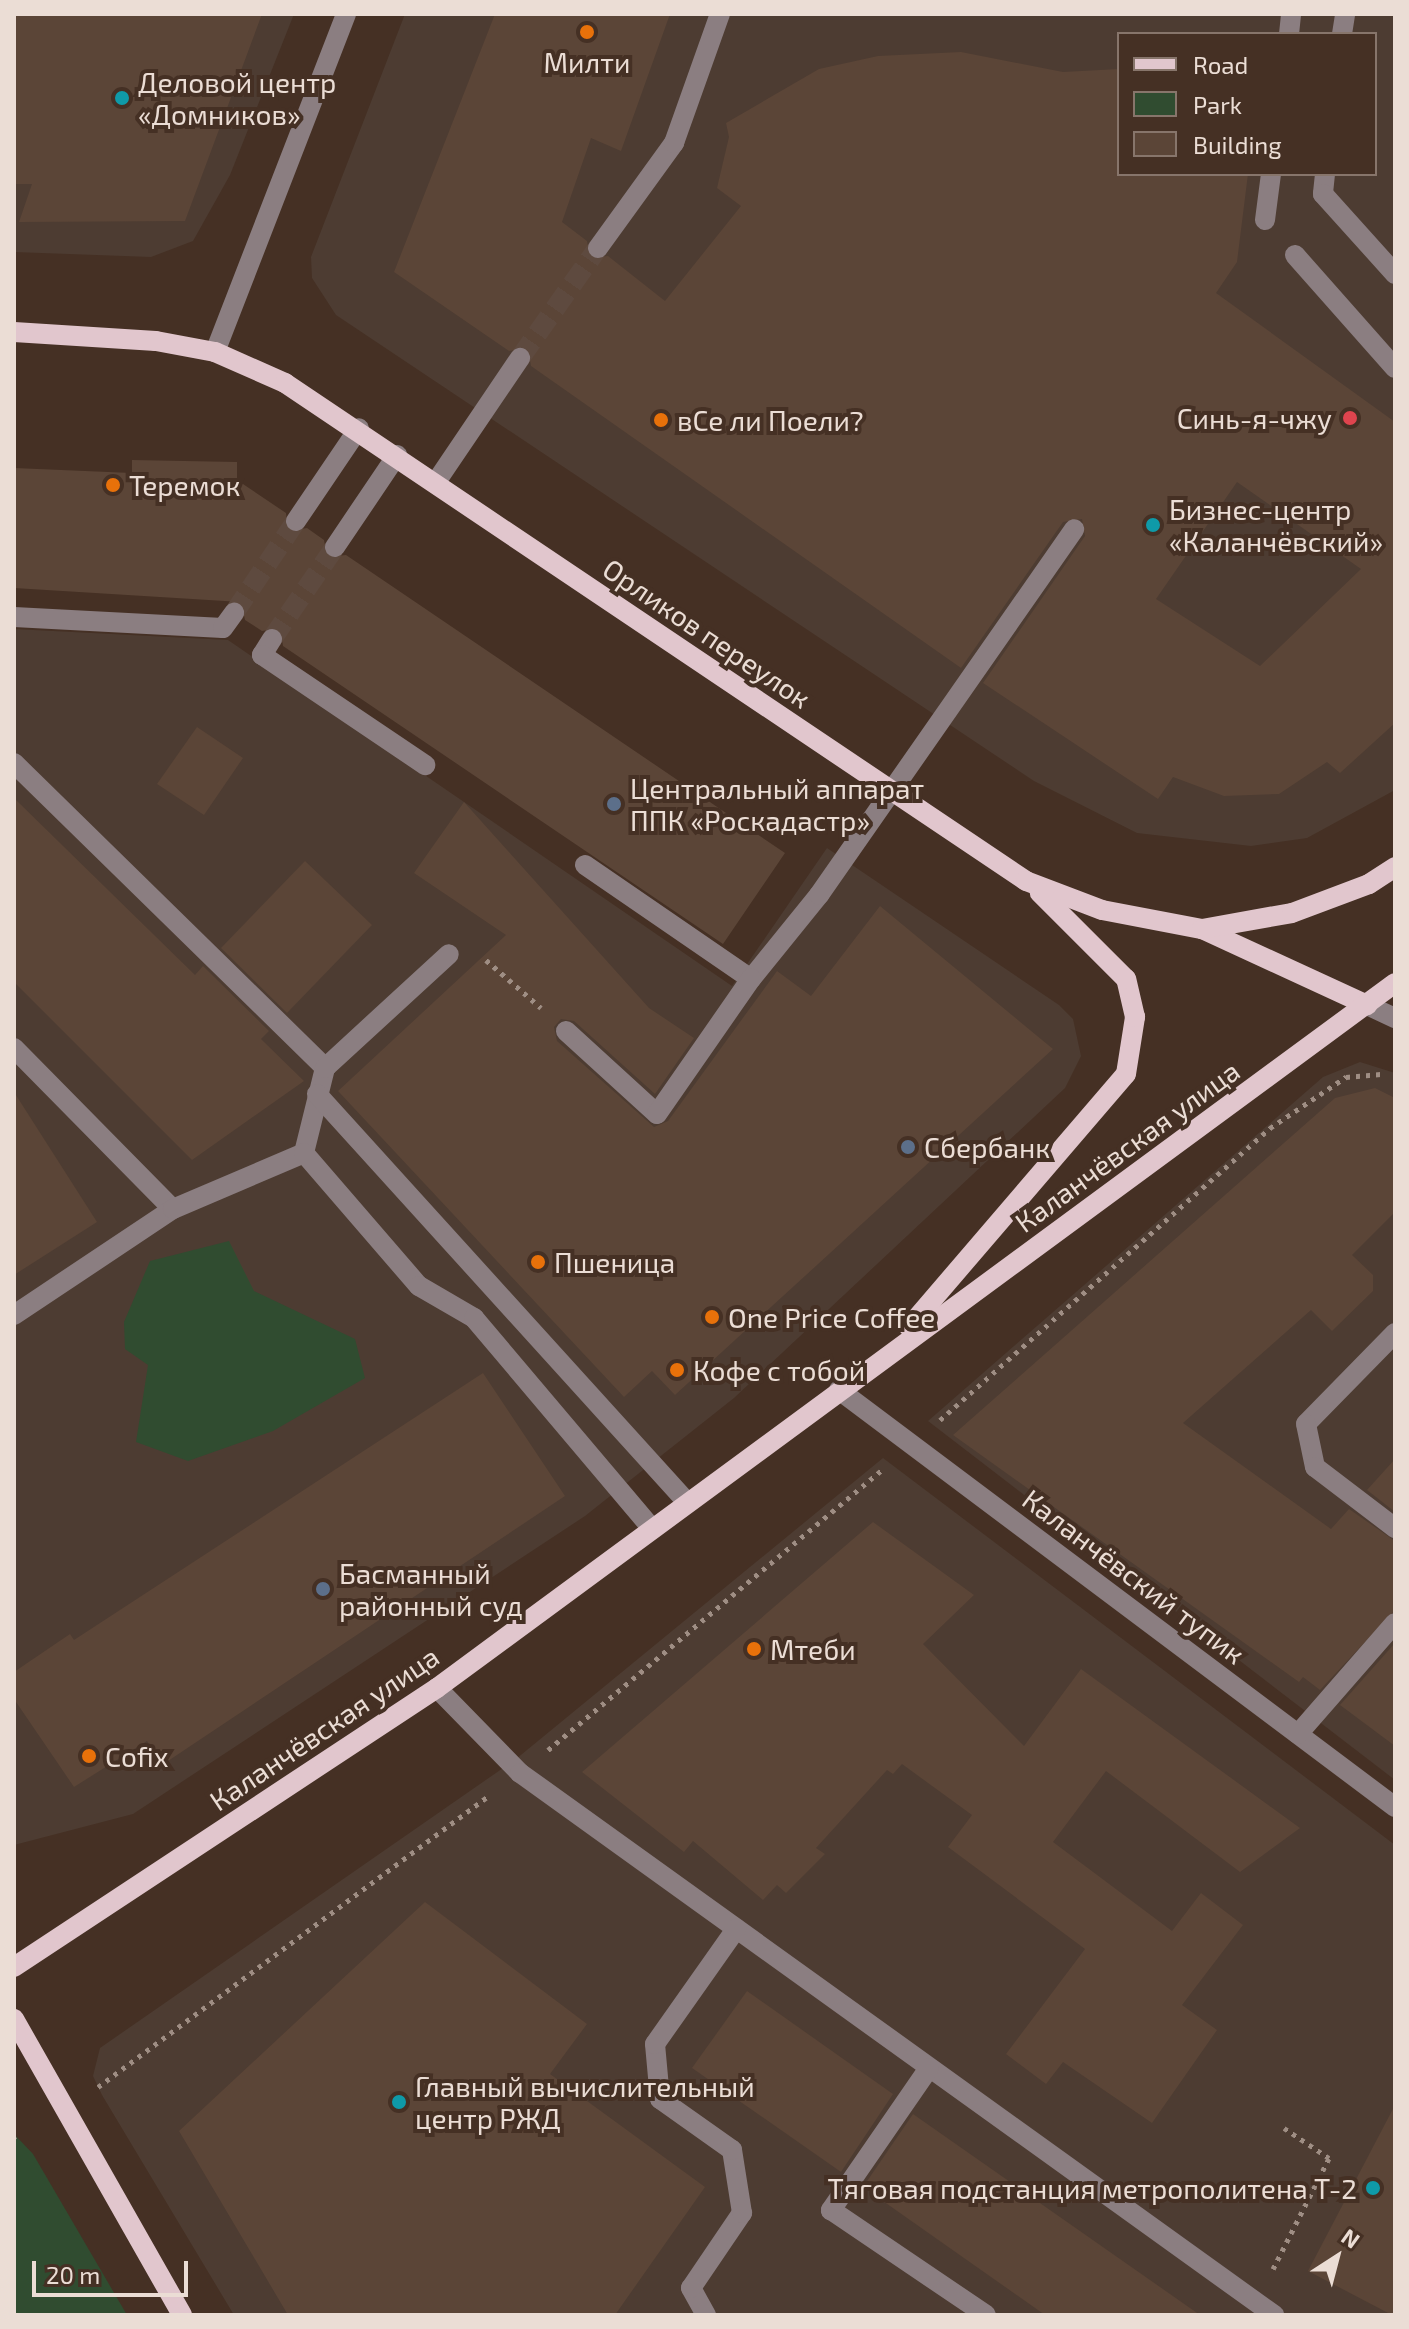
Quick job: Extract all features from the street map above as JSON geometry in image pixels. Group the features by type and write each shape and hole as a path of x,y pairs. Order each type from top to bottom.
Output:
{"main road":[{"name":"Орликов переулок","path":"14,332 156,341 215,352 285,383 359,428 890,792 1026,881 1102,910 1202,929 1367,1005"},
{"path":"1202,929 1292,913 1369,884 1395,867"},
{"name":"Каланчёвская улица","path":"888,1351 1126,1074 1135,1017 1126,979 1081,927 1026,881"},
{"name":"Каланчёвская улица","path":"14,1967 437,1688 888,1351 1395,983"},
{"path":"14,2019 182,2315"}],"street":[{"path":"215,352 346,14"},
{"path":"598,248 674,143 720,14"},
{"path":"1265,220 1271,176"},
{"path":"1325,176 1323,194 1395,274"},
{"path":"1295,255 1395,368"},
{"path":"436,482 520,358"},
{"path":"296,521 359,428"},
{"path":"335,547 397,455"},
{"path":"566,1031 657,1114 751,979 819,895 1074,529"},
{"path":"14,617 223,628 234,613"},
{"path":"272,639 262,655 425,765"},
{"path":"14,763 325,1068"},
{"path":"585,865 751,979"},
{"path":"304,1153 325,1068 449,954"},
{"path":"1367,1005 1395,1018"},
{"path":"14,1048 173,1209"},
{"path":"317,1094 687,1502"},
{"path":"14,1315 173,1209 304,1153"},
{"path":"304,1153 419,1286 474,1318 652,1529"},
{"path":"1395,1333 1306,1424 1315,1467 1395,1528"},
{"name":"Каланчёвский тупик","path":"839,1390 1395,1807"},
{"path":"1298,1734 1395,1623"},
{"path":"437,1688 520,1773 1274,2315"},
{"path":"706,2315 691,2288 742,2213 732,2150 660,2099 655,2044 736,1929"},
{"path":"929,2068 831,2210 986,2315"}],"path":[{"path":"449,954 490,961 566,1031"},
{"path":"98,2087 520,1773 912,1445 1270,1128 1346,1077 1381,1074"},
{"path":"1274,2269 1329,2158 1284,2128"}],"shaded area":[{"name":"Деловой центр «Домников»","path":"14,14 294,14 230,175 193,241 151,257 14,252"},
{"path":"405,14 1395,14 1395,790 1307,838 1251,846 1137,833 1034,781 336,315 312,278 311,257"},
{"path":"14,629 228,640 732,986 827,848 1059,1005 1073,1019 1081,1056 1065,1088 734,1398 585,1516 133,1814 14,1845"},
{"path":"1360,1062 1395,1073 1395,1780 928,1421 1323,1077"},
{"path":"883,1458 1395,1845 1395,2315 234,2315 102,2095 93,2076 100,2048 516,1759"}],"green space":[{"path":"229,1241 254,1291 355,1339 365,1378 273,1431 188,1461 136,1442 148,1365 125,1349 124,1322 150,1261"},
{"path":"14,2134 33,2154 127,2315 14,2315"}],"building":[{"name":"Деловой центр «Домников»","path":"14,14 262,14 185,221 19,222 32,184 14,184"},
{"path":"495,14 670,14 621,151 591,138 562,222 587,241 590,258 608,256 665,301 741,206 717,188 729,137 726,123 819,69 878,56 961,52 1063,72 1117,69 1117,176 1248,176 1237,262 1216,293 1395,422 1395,723 1340,773 1327,762 1279,794 1224,796 1173,777 1158,799 983,683 1085,536 1082,519 1063,522 961,668 531,366 528,348 509,351 394,272","holes":["1237,482 1361,569 1260,666 1156,599"]},
{"path":"132,460 237,462 237,480 286,513 288,531 307,528 324,540 327,557 346,555 785,853 723,944 283,646 280,628 262,631 245,620 241,602 14,588 14,468 132,473"},
{"path":"197,727 243,758 204,815 157,784"},
{"path":"14,798 195,975 203,966 269,1031 261,1039 304,1081 192,1160 14,982"},
{"path":"464,802 649,1008 694,1038 655,1094 574,1021 561,1019 554,1027 557,1041 654,1127 668,1121 777,971 811,996 880,906 1053,1049 675,1395 652,1371 624,1397 338,1091 506,935 414,873"},
{"path":"305,861 372,925 287,1013 221,948"},
{"path":"1375,1088 1395,1098 1395,1212 1352,1255 1373,1275 1373,1291 1332,1331 1311,1310 1183,1423 1331,1529 1349,1509 1395,1541 1395,1610 1320,1690 1303,1677 1299,1682 953,1435 1335,1098"},
{"path":"14,1092 97,1222 14,1275"},
{"path":"483,1373 565,1496 162,1765 147,1741 74,1787 14,1699 14,1672 70,1634 74,1640"},
{"path":"1395,1459 1395,1512 1367,1490"},
{"path":"873,1522 974,1595 923,1644 1024,1746 1081,1669 1300,1828 1240,1872 1106,1771 1053,1842 1172,1931 1201,1893 1243,1925 1182,2005 1217,2030 1152,2123 1063,2062 1046,2084 1006,2054 1085,1949 948,1847 972,1815 902,1764 893,1774 887,1770 816,1848 825,1854 786,1893 777,1885 763,1900 693,1841 684,1852 582,1772"},
{"path":"1395,1643 1395,1746 1340,1705"},
{"name":"Главный вычислительный центр РЖД","path":"425,1902 587,2024 550,2074 705,2187 615,2315 288,2315 179,2131"},
{"path":"747,1991 893,2094 841,2172 692,2068"},
{"name":"Тяговая подстанция метрополитена Т-2","path":"1395,2105 1395,2315 1392,2315 1308,2271"},
{"path":"913,2114 1200,2315 1045,2315 863,2187"}],"tunnel":[{"path":"520,358 598,248"},
{"path":"234,613 296,521"},
{"path":"272,639 335,547"}],"place":[{"name":"Милти","path":"587,32"},
{"name":"Деловой центр «Домников»","path":"122,98"},
{"name":"Синь-я-чжу","path":"1350,418"},
{"name":"вСе ли Поели?","path":"661,420"},
{"name":"Теремок","path":"113,485"},
{"name":"Бизнес-центр «Каланчёвский»","path":"1153,525"},
{"name":"Центральный аппарат ППК «Роскадастр»","path":"614,804"},
{"name":"Сбербанк","path":"908,1147"},
{"name":"Пшеница","path":"538,1262"},
{"name":"One Price Coffee","path":"712,1317"},
{"name":"Кофе с тобой","path":"677,1370"},
{"name":"Басманный районный суд","path":"323,1589"},
{"name":"Мтеби","path":"754,1649"},
{"name":"Cofix","path":"89,1756"},
{"name":"Главный вычислительный центр РЖД","path":"399,2102"},
{"name":"Тяговая подстанция метрополитена Т-2","path":"1373,2188"}]}
